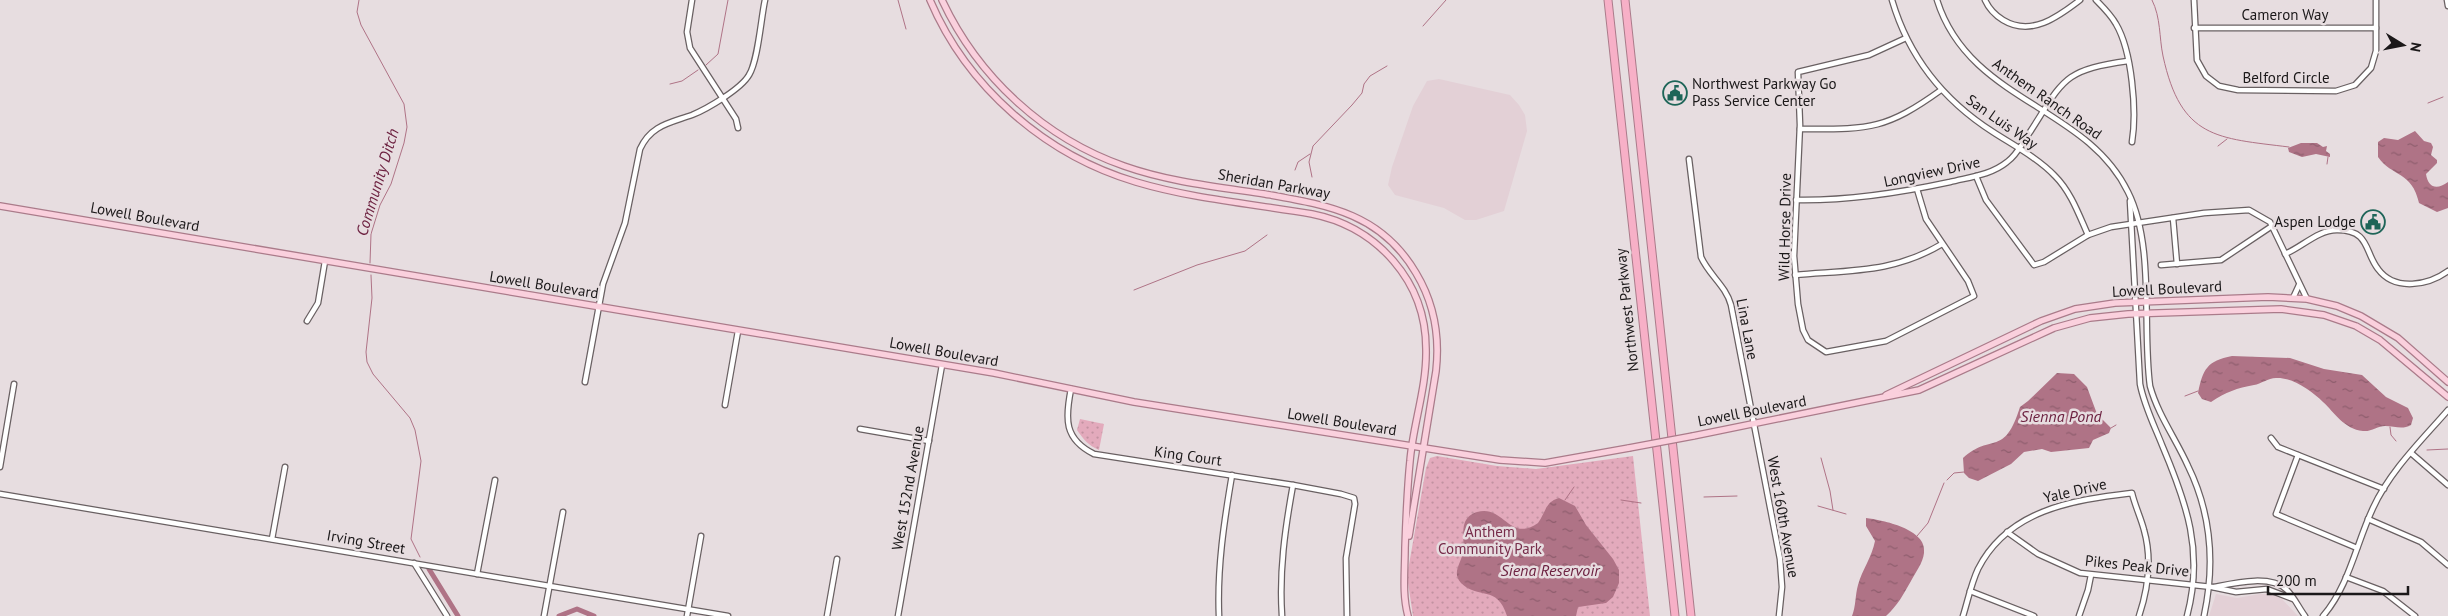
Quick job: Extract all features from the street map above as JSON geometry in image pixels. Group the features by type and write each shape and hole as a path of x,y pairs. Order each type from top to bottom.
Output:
{"highway":[{"name":"Northwest Parkway","path":"1608,0 1675,616"},
{"name":"Northwest Parkway","path":"1625,0 1691,616"}],"main road":[{"name":"Sheridan Parkway","path":"930,0 959,54 986,87 1022,122 1066,152 1112,174 1152,187 1328,218 1358,231 1379,246 1396,264 1410,285 1420,308 1425,333 1425,367 1412,446 1405,560 1405,594 1408,616"},
{"name":"Sheridan Parkway","path":"942,0 959,32 989,74 1024,108 1071,142 1096,155 1143,172 1332,207 1367,223 1391,241 1408,261 1422,283 1436,326 1436,371 1405,560"},
{"name":"Lowell Boulevard","path":"0,206 942,365 1198,412 1530,463 1570,460 1929,386 2061,326 2101,316 2268,309 2310,312 2356,326 2392,348 2448,397"},
{"name":"Lowell Boulevard","path":"1882,397 2059,314 2096,305 2268,297 2307,299 2337,306 2372,321 2398,338 2448,382"}],"street":[{"path":"692,0 687,32 690,48 736,119 738,128"},
{"path":"585,382 607,271 625,224 640,149 644,139 662,124 694,114 741,84 751,72 765,0"},
{"name":"San Luis Way","path":"1892,0 1906,38 1921,65 1941,90 1970,117 2019,149 2054,175 2063,186 2088,235"},
{"name":"Anthem Ranch Road","path":"1938,0 1949,27 1977,65 1996,81 2102,154 2114,166 2128,192 2140,223 2150,386 2156,405 2188,465 2200,497 2210,551 2212,587 2204,616"},
{"path":"1985,0 1991,11 2009,23 2034,27 2044,24 2080,0"},
{"path":"2096,0 2117,24 2128,61 2135,111 2132,142"},
{"name":"Belford Circle","path":"2194,0 2196,53 2201,69 2219,86 2238,90 2292,91 2336,91 2347,88 2361,80 2374,60 2376,0"},
{"path":"2447,0 2448,6"},
{"name":"Cameron Way","path":"2194,28 2376,28"},
{"name":"Wild Horse Drive","path":"1906,38 1869,55 1798,72 1800,128 1796,200 1795,275 1803,330 1808,340 1826,352 1868,345 1896,337 1974,296 1968,281 1926,219 1917,189"},
{"name":"Longview Drive","path":"1796,200 1867,198 1993,172 2010,160 2019,149 2055,92 2070,76 2089,67 2128,61"},
{"path":"1800,128 1849,130 1872,126 1902,116 1941,90"},
{"name":"Lina Lane","path":"1689,158 1701,257 1708,271 1729,297 1753,423"},
{"path":"1976,176 1986,200 2034,265 2044,262 2088,235 2111,227 2249,210 2262,215 2272,226 2297,274 2298,285 2293,298"},
{"name":"Anthem Ranch Road","path":"2128,192 2132,224 2141,389 2188,509 2194,548 2193,585 2187,616"},
{"path":"2173,218 2177,264"},
{"path":"2161,264 2221,260 2272,226"},
{"path":"2285,254 2300,248 2322,232 2346,231 2354,234 2367,244 2378,270 2395,280 2420,284 2438,278 2448,271"},
{"path":"1795,275 1883,268 1908,262 1942,244"},
{"path":"307,321 318,303 325,261"},
{"path":"2298,285 2307,299"},
{"path":"724,405 738,331"},
{"name":"West 152nd Avenue","path":"898,616 942,365"},
{"path":"0,467 14,384"},
{"name":"King Court","path":"1071,389 1067,420 1070,432 1082,448 1104,457 1232,475 1342,494 1354,498 1355,504 1346,558 1347,616"},
{"path":"2322,616 2340,590 2368,519 2384,489 2411,453 2448,410"},
{"name":"West 160th Avenue","path":"1753,423 1780,559 1782,587 1779,616"},
{"path":"860,429 929,441"},
{"path":"2271,438 2278,447 2384,489"},
{"path":"2411,453 2448,485"},
{"path":"2298,455 2276,514 2357,548"},
{"path":"272,539 285,467"},
{"path":"1219,616 1220,548 1232,475"},
{"path":"477,574 495,480"},
{"path":"1282,616 1280,586 1282,556 1292,485"},
{"name":"Yale Drive","path":"1963,616 1979,568 1992,548 2007,532 2029,517 2066,503 2096,497 2132,493 2145,532 2148,551 2147,581"},
{"name":"Irving Street","path":"0,494 728,616"},
{"path":"544,616 563,512"},
{"path":"2368,519 2421,542 2448,565"},
{"name":"Pikes Peak Drive","path":"2007,532 2024,545 2062,566 2091,575 2212,587 2249,581 2268,581 2288,591 2305,616"},
{"path":"687,616 701,536"},
{"path":"827,616 837,558"},
{"path":"414,563 447,616"},
{"path":"2078,616 2088,590 2091,575"},
{"path":"2346,577 2383,591 2415,616"},
{"path":"2139,616 2147,581"},
{"name":"Pikes Peak Drive","path":"2212,587 2221,591 2236,592 2267,588 2293,599"},
{"path":"1970,591 2034,616"}],"shaded area":[{"path":"1439,79 1510,95 1525,115 1527,131 1504,211 1476,220 1465,220 1444,208 1395,195 1388,185 1392,167 1413,106 1427,81"},
{"path":"2216,594 2237,598 2271,594 2282,599 2298,616 2209,616"}],"green space":[{"path":"1080,419 1104,424 1099,450 1086,442 1077,430"},
{"name":"Anthem Community Park","path":"1437,456 1497,466 1536,469 1633,456 1650,616 1413,616 1407,576 1426,468 1430,458"}],"water":[{"path":"2415,131 2424,141 2431,143 2433,147 2431,155 2437,160 2437,163 2426,174 2427,179 2431,185 2437,187 2448,182 2448,208 2437,212 2419,203 2412,185 2378,157 2378,142 2384,138 2398,140"},
{"path":"2301,143 2317,143 2323,147 2327,146 2326,151 2330,154 2330,157 2316,154 2302,157 2289,152 2288,148"},
{"path":"2232,356 2290,358 2324,369 2362,375 2386,397 2408,408 2413,418 2411,425 2401,428 2382,426 2366,431 2356,430 2340,420 2308,389 2282,378 2273,378 2237,389 2211,402 2202,399 2198,393 2204,372 2217,361"},
{"name":"Sienna Pond","path":"2057,373 2074,374 2087,387 2097,414 2111,428 2109,433 2093,440 2089,448 2051,452 2042,449 2024,452 2011,464 1978,481 1969,478 1964,473 1963,458 1973,450 2003,439 2014,423 2020,407"},
{"name":"Siena Reservoir","path":"1559,498 1575,506 1586,525 1613,559 1619,570 1619,583 1613,597 1606,603 1578,607 1576,616 1507,616 1503,606 1493,596 1474,591 1461,583 1458,579 1457,571 1463,551 1465,523 1471,515 1486,511 1494,513 1520,529 1528,528 1538,523 1548,505"},
{"path":"1866,518 1902,527 1919,538 1923,545 1924,553 1919,568 1900,600 1886,616 1852,616 1858,585 1872,553 1875,541 1866,526"}],"waterway":[{"name":"Community Ditch","path":"359,0 357,12 361,25 404,104 407,127 391,184 380,205 371,234 370,263"},
{"path":"706,65 718,54 728,0"},
{"path":"898,0 906,29"},
{"path":"1423,26 1446,0"},
{"path":"2152,0 2157,14 2163,56 2171,83 2180,104 2192,119 2206,129 2222,136 2241,141 2289,147"},
{"path":"1312,177 1309,162 1313,146 1362,93 1364,84 1370,76 1387,66"},
{"path":"670,84 682,81 698,70"},
{"path":"2428,103 2443,97"},
{"path":"2218,146 2227,139"},
{"path":"1295,170 1298,162 1310,154"},
{"path":"2327,164 2328,157"},
{"path":"1134,290 1197,265 1245,251 1267,235"},
{"name":"Community Ditch","path":"371,275 372,298 366,352 367,362 373,374 410,418 415,430 421,461 411,539 420,557"},
{"path":"2185,396 2198,391"},
{"path":"2111,428 2116,425"},
{"path":"2390,427 2391,435 2396,441"},
{"path":"2427,450 2448,449"},
{"path":"1821,458 1833,510"},
{"path":"1947,480 1954,473 1964,472"},
{"path":"1917,536 1928,523 1944,483"},
{"path":"1565,500 1574,487"},
{"path":"1704,497 1737,496"},
{"path":"1621,500 1641,503"},
{"path":"1818,506 1846,514"},
{"name":"Community Ditch","path":"429,569 458,616"},
{"name":"Community Ditch","path":"559,616 577,609 594,616"}],"place":[{"name":"Northwest Parkway Go Pass Service Center","path":"1675,93"},
{"name":"Aspen Lodge","path":"2373,222"}]}
